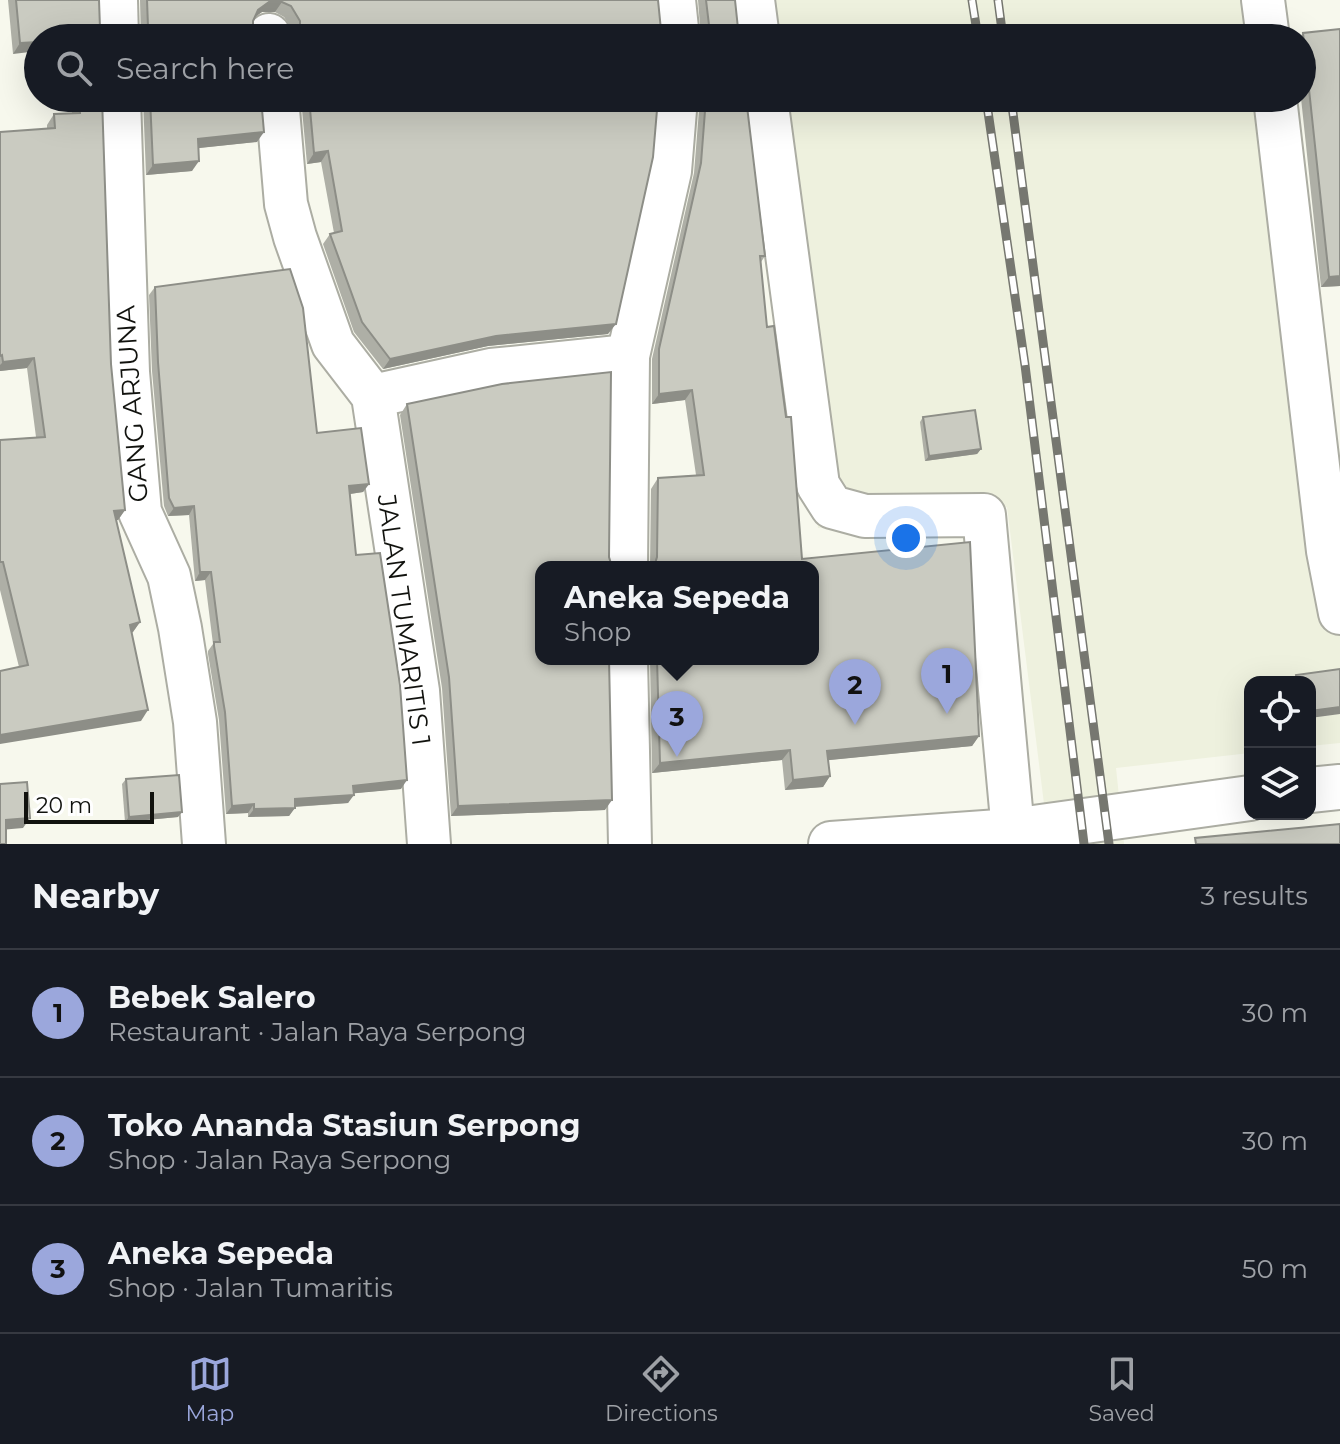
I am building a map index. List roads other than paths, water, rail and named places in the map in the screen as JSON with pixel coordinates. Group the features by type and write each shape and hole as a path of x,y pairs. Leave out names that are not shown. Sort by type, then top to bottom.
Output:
{"main road":[{"path":"1316,789 1340,787"},
{"path":"831,844 1013,831 1244,799"}],"street":[{"path":"116,0 117,24"},
{"path":"674,0 677,24"},
{"path":"753,0 756,24"},
{"path":"1263,0 1266,24"},
{"name":"GANG ARJUNA","path":"119,112 127,357 140,512 169,576 180,628 195,722 204,844"},
{"path":"278,112 286,204 295,237 333,344 373,396 491,370 628,356"},
{"path":"626,561 628,356 670,171 675,112"},
{"path":"768,112 818,485 832,507 865,516 984,515 1013,831"},
{"path":"1277,112 1328,551 1340,613"},
{"name":"JALAN TUMARITIS 1","path":"373,396 418,691 429,844"},
{"path":"626,665 630,844"}],"railway":[{"path":"972,0 976,24"},
{"path":"998,0 1001,24"},
{"path":"988,112 1025,365 1084,844"},
{"path":"1013,112 1109,844"}],"place":[{"name":"Bebek Salero","path":"947,714"},
{"name":"Toko Ananda Stasiun Serpong","path":"855,725"},
{"name":"Aneka Sepeda","path":"677,757"}]}
